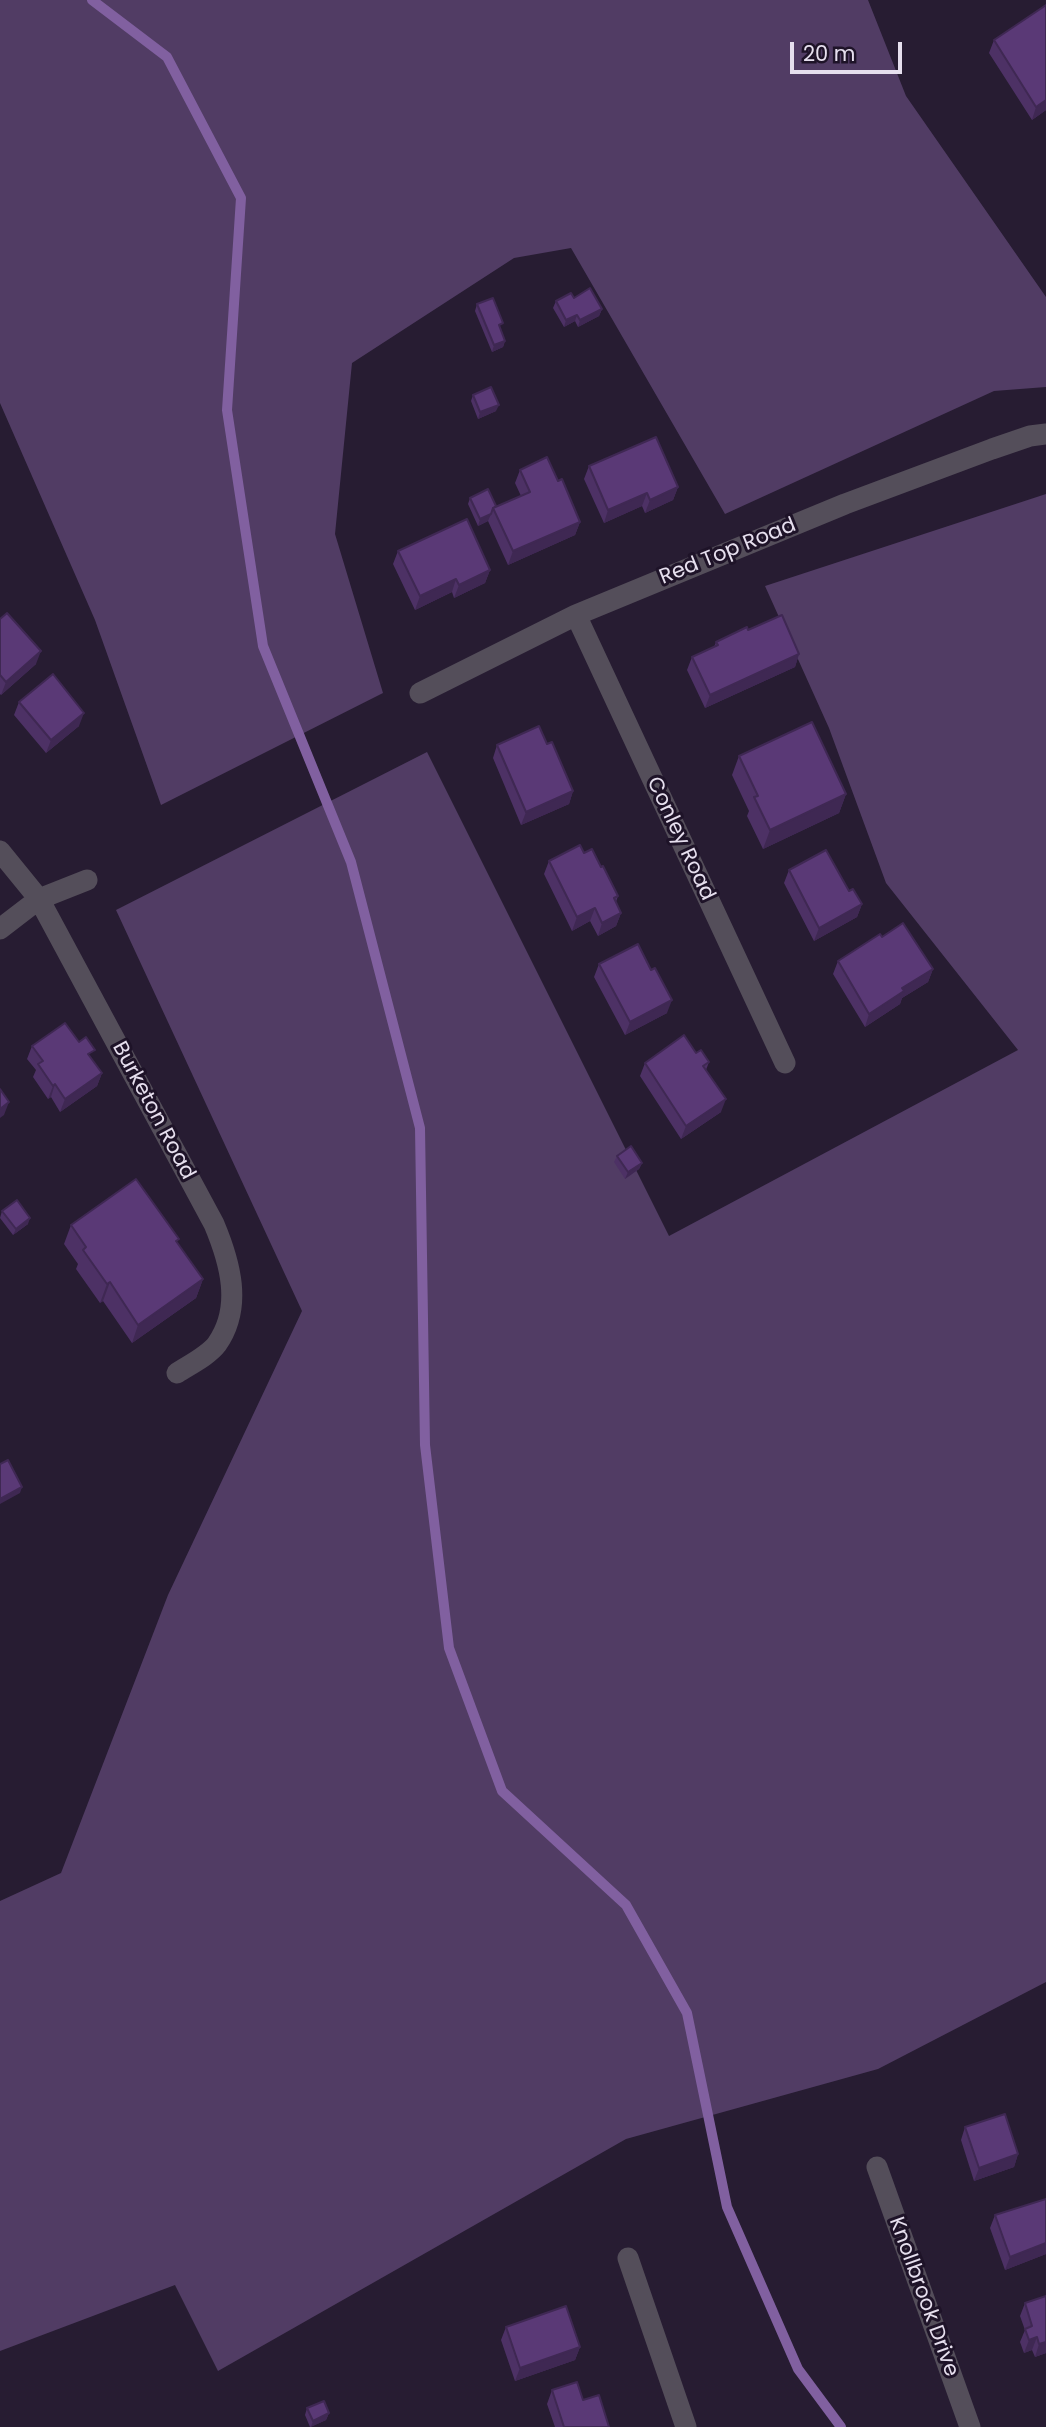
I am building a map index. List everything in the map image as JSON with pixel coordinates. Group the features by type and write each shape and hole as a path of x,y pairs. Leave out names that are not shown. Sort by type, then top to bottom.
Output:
{"street":[{"name":"Red Top Road","path":"420,693 576,615 845,504 992,449 1030,436 1046,434"},
{"name":"Conley Road","path":"576,615 785,1063"},
{"name":"Burketon Road","path":"0,850 39,899 214,1224 230,1267 230,1320 216,1346 177,1373"},
{"path":"0,929 39,899 88,880"},
{"name":"Knollbrook Drive","path":"877,2168 970,2427"},
{"path":"628,2258 686,2427"}],"shaded area":[{"path":"0,0 868,0 906,96 1046,297 1046,387 994,391 725,514 571,248 514,258 352,363 335,534 383,693 161,805 95,620 0,403"},
{"path":"1046,494 1046,1982 878,2069 626,2139 218,2371 175,2285 0,2351 0,1901 61,1873 168,1595 302,1311 116,910 427,752 669,1236 1018,1050 886,883 829,728 765,586"}],"building":[{"path":"1046,5 1046,100 1036,107 994,40"},
{"path":"590,288 602,309 580,320 577,315 566,320 556,301 571,293 574,298"},
{"path":"493,298 503,323 499,325 505,341 494,345 477,304"},
{"path":"491,387 499,405 480,412 473,395"},
{"path":"656,437 678,487 650,500 647,493 608,510 589,466"},
{"path":"547,457 558,481 562,479 580,522 513,551 493,508 530,492 520,470"},
{"path":"488,489 496,506 491,514 480,519 470,498"},
{"path":"467,519 490,570 459,585 456,579 420,596 398,551"},
{"path":"7,613 41,651 6,682 0,675 0,619"},
{"path":"782,615 799,654 710,695 692,657 747,627 748,630"},
{"path":"53,674 84,713 51,740 19,702"},
{"path":"812,722 846,794 770,830 739,756"},
{"path":"539,726 547,744 552,742 573,791 526,812 497,745"},
{"path":"580,845 584,853 592,849 618,896 614,898 621,913 602,923 595,908 577,917 549,861"},
{"path":"826,850 849,891 853,889 862,904 819,928 789,870"},
{"path":"903,923 933,969 902,988 904,991 869,1014 838,961 880,934 882,937"},
{"path":"638,944 651,970 655,968 672,1000 630,1022 599,964"},
{"path":"65,1023 79,1042 86,1037 95,1050 88,1054 102,1073 65,1099 38,1064 43,1061 32,1046"},
{"path":"684,1035 696,1053 701,1050 709,1062 703,1066 726,1099 686,1126 645,1063"},
{"path":"0,1089 9,1102 0,1109"},
{"path":"631,1146 642,1163 628,1172 617,1156"},
{"path":"136,1179 179,1239 176,1241 203,1279 138,1325 110,1282 107,1284 83,1250 86,1247 71,1225"},
{"path":"17,1200 30,1218 16,1229 2,1211"},
{"path":"8,1460 22,1487 0,1499 0,1464"},
{"path":"1005,2114 1018,2154 979,2168 965,2127"},
{"path":"1046,2199 1046,2243 1010,2257 995,2215"},
{"path":"1046,2296 1046,2342 1039,2344 1037,2337 1029,2340 1025,2329 1032,2326 1025,2303"},
{"path":"566,2306 580,2347 520,2368 506,2327"},
{"path":"577,2382 583,2400 599,2395 609,2427 564,2427 552,2390"},
{"path":"324,2401 329,2413 313,2421 307,2408"}],"waterway":[{"path":"92,0 167,57 241,198 227,410 263,646 351,862 420,1128 425,1445 449,1648 502,1791 626,1905 687,2013 727,2207 798,2369 841,2427"}]}
